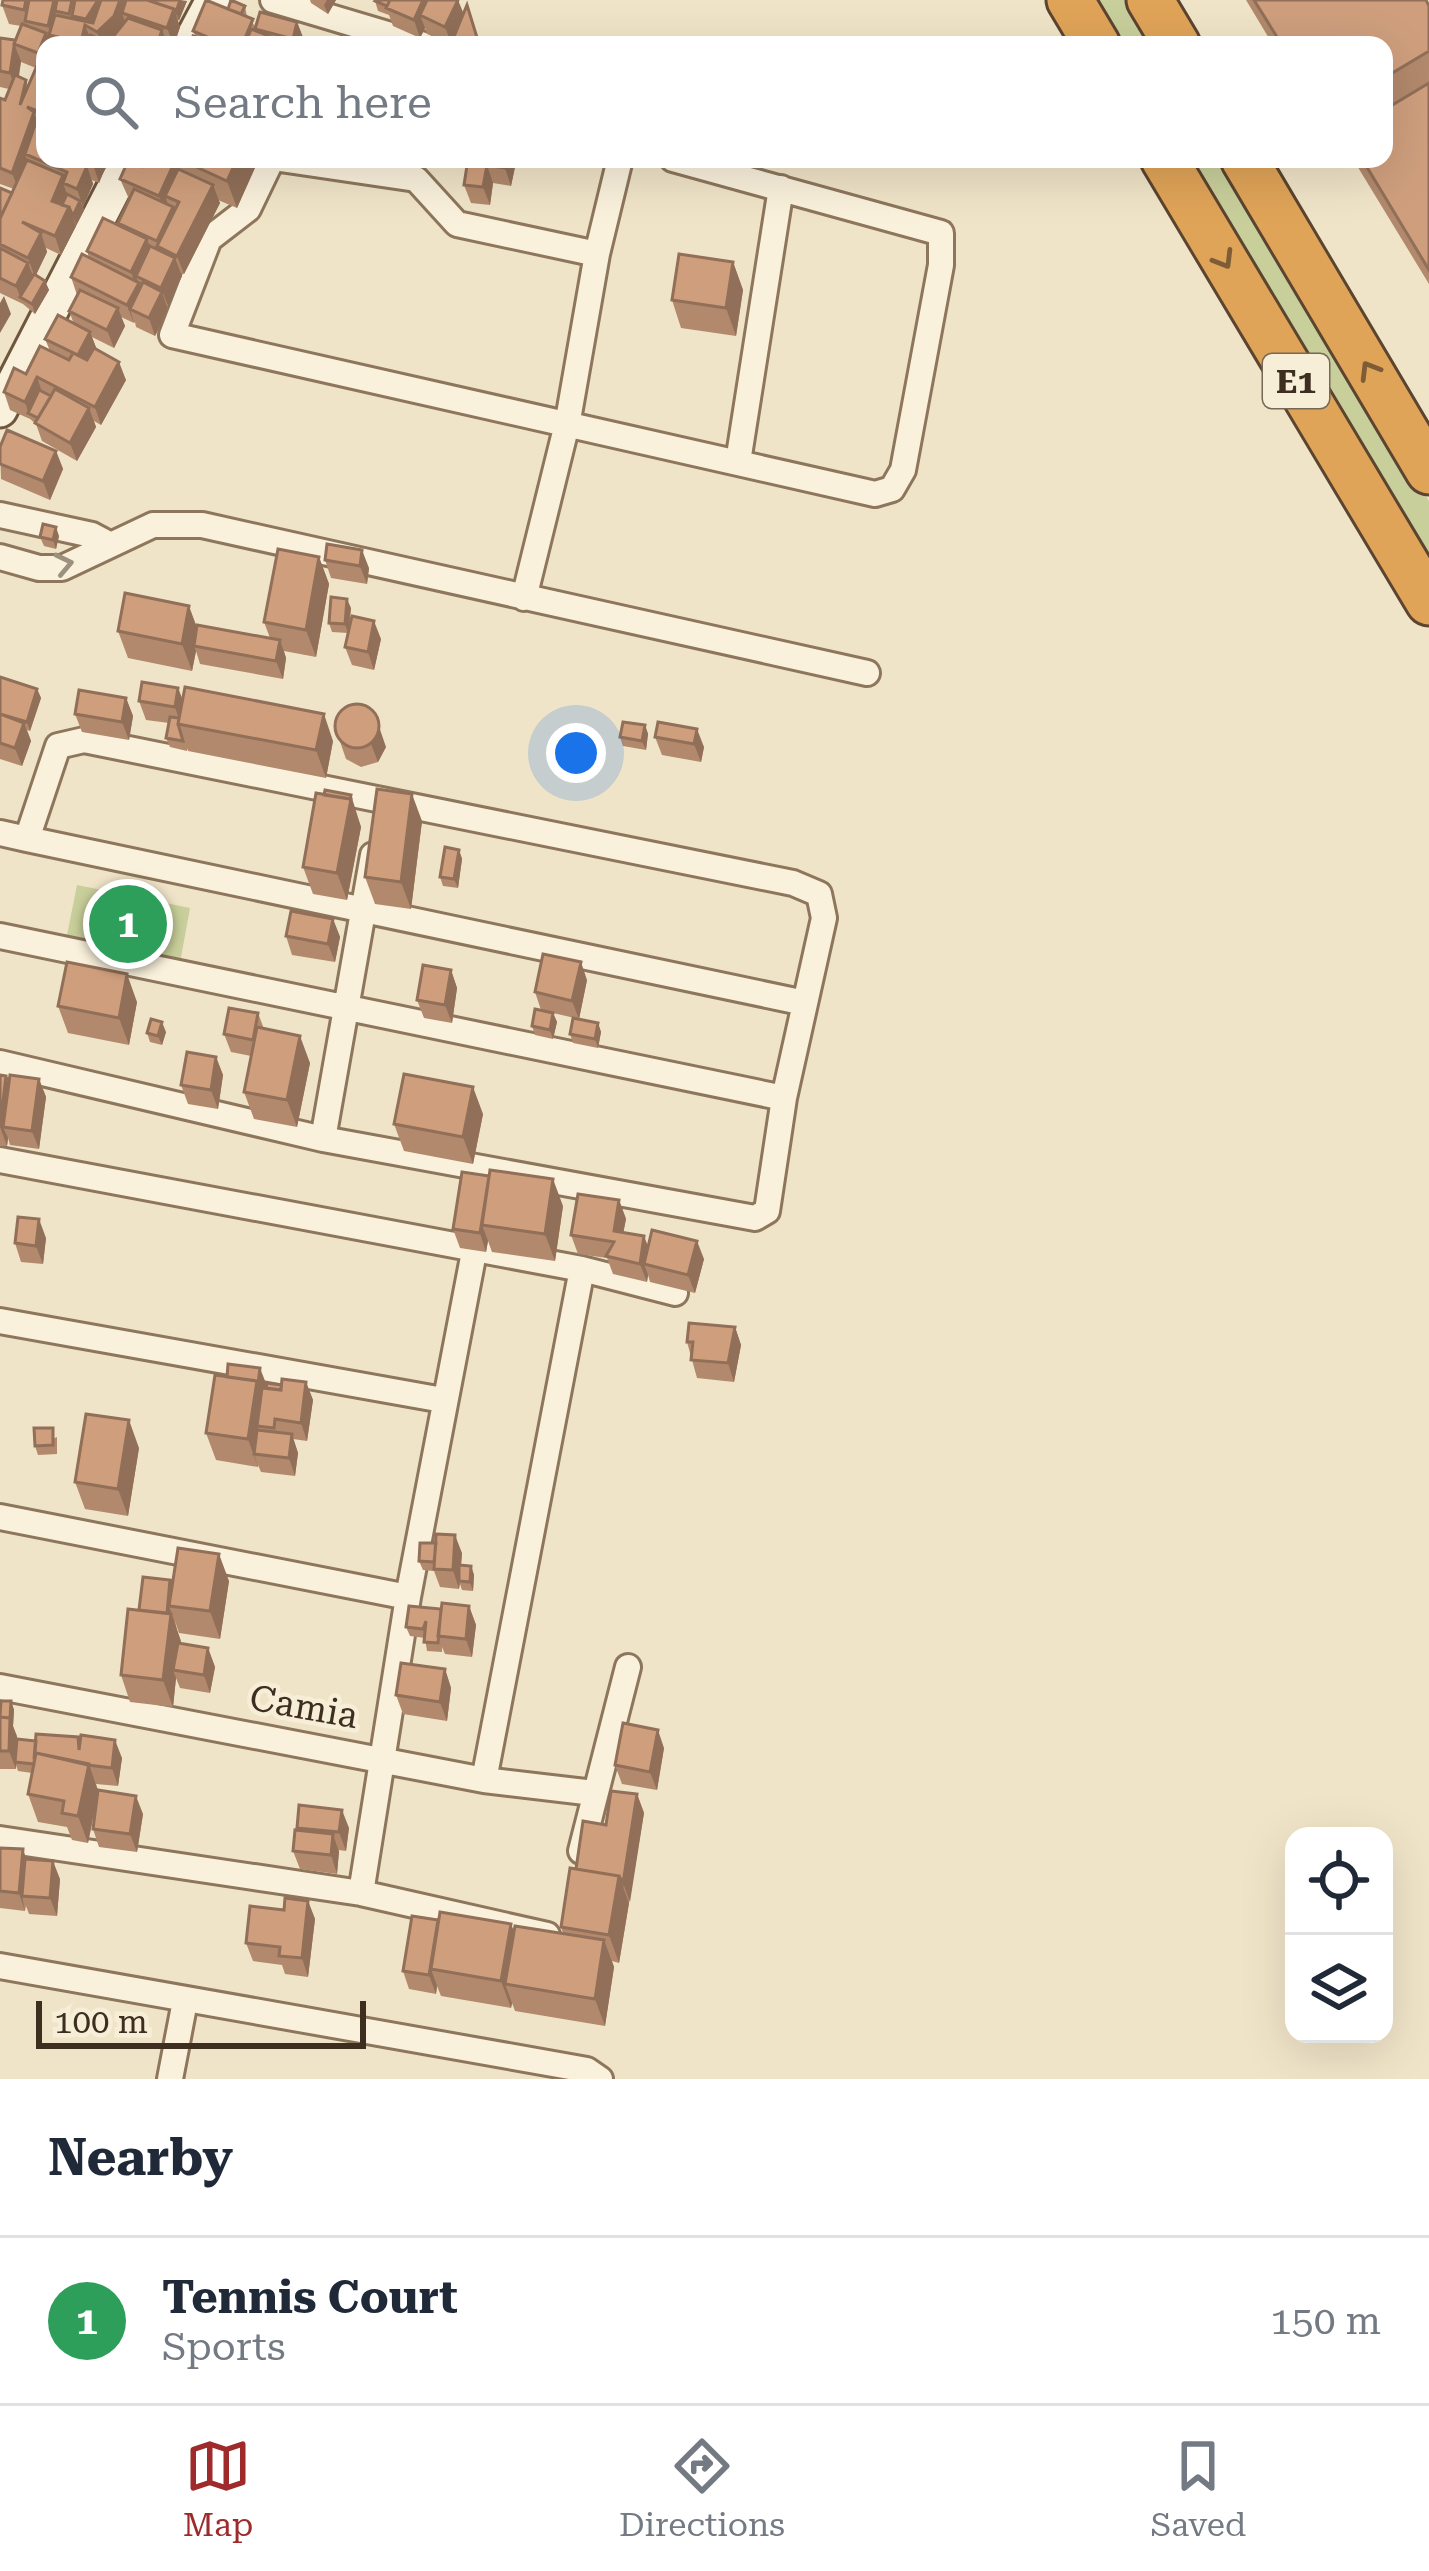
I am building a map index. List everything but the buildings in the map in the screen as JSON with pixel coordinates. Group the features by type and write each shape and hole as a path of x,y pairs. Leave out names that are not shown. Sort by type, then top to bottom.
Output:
{"highway":[{"path":"1070,0 1091,36"},
{"path":"1150,0 1172,36"},
{"name":"E1","path":"1169,168 1429,602"},
{"name":"E1","path":"1249,168 1429,471"}],"main road":[{"path":"194,36 212,0"},
{"path":"0,410 124,168"}],"street":[{"path":"273,0 394,36"},
{"path":"271,168 248,208 209,238 169,329 172,335 568,420 875,494 899,484 941,265 942,241 935,228 707,168"},
{"path":"339,168 416,179 457,224 596,254"},
{"path":"524,598 568,420 596,254 618,168"},
{"path":"738,462 781,188"},
{"path":"109,544 92,535 6,516 0,557 39,568 62,568 153,525 202,525 867,673"},
{"path":"0,1063 322,1138 755,1218 767,1211 784,1098 824,919 819,894 810,889 69,740 58,746 50,763 27,839"},
{"path":"322,1138 384,800"},
{"path":"0,833 805,1003"},
{"path":"0,936 345,1011 784,1098"},
{"path":"0,1160 582,1269 675,1293"},
{"path":"361,1893 408,1597 474,1252"},
{"path":"484,1780 582,1269"},
{"path":"0,1321 443,1400"},
{"path":"0,1517 408,1597"},
{"path":"574,1883 628,1667"},
{"name":"Camia","path":"0,1687 484,1780 594,1793"},
{"path":"0,1839 361,1893 552,1936 560,1936 563,1928"},
{"path":"0,1966 587,2070 600,2079"},
{"path":"170,2079 185,2001"}],"green space":[{"path":"1079,0 1129,0 1151,36 1100,36"},
{"path":"1178,168 1229,168 1429,501 1429,579"},
{"path":"77,885 190,908 180,963 66,940"}],"place":[{"name":"Tennis Court","path":"128,924"}]}
